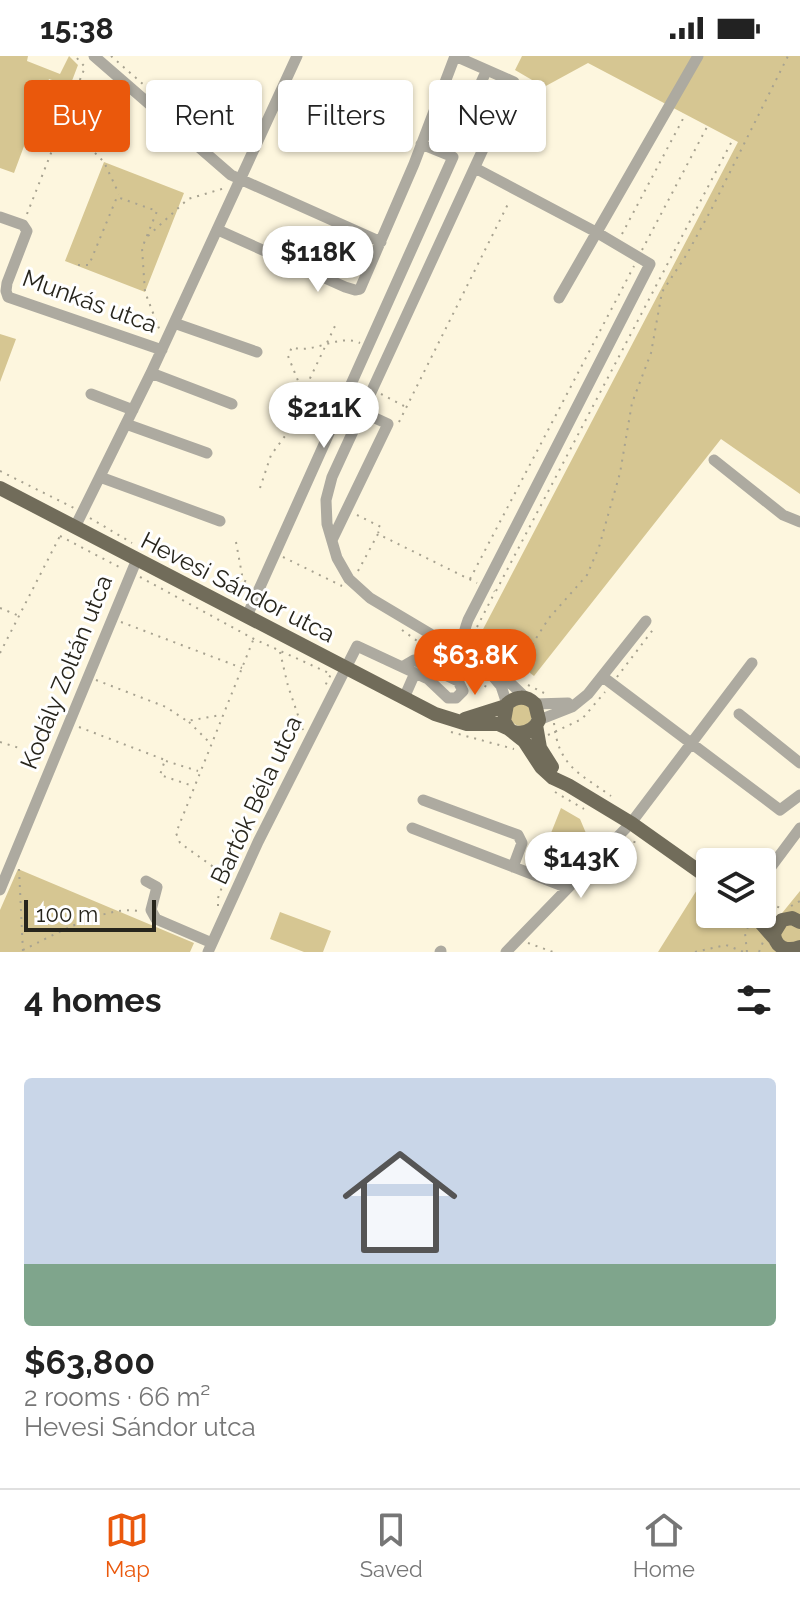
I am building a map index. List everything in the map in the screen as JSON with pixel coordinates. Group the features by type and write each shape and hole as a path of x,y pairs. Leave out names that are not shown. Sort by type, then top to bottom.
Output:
{"main road":[{"name":"Hevesi Sándor utca","path":"0,488 435,714 457,722 498,724 512,730"},
{"path":"457,722 506,705 517,698 530,701 543,720"},
{"path":"506,705 504,721 524,741 547,773 631,823 696,869"},
{"path":"512,730 527,733 543,720"},
{"path":"543,720 536,736 543,755 568,785"},
{"path":"786,948 775,928 794,918"},
{"path":"761,928 786,948"}],"street":[{"path":"94,56 236,178 381,242"},
{"name":"Munkás utca","path":"71,524 100,477 151,373 218,230 236,178 297,56"},
{"path":"218,230 355,290 363,285 455,56 514,82 327,488 326,512 331,540 346,582 511,682 530,701 566,704 584,698"},
{"path":"559,298 698,56"},
{"path":"448,155 484,76"},
{"path":"247,616 453,157 421,144"},
{"path":"467,656 462,646 462,635 490,589 650,264 475,168"},
{"path":"0,217 23,225"},
{"name":"Munkás utca","path":"23,225 27,228 27,234 7,283 8,297 162,350"},
{"path":"174,323 257,352"},
{"path":"151,373 232,404"},
{"path":"91,394 133,410"},
{"path":"331,540 388,424 362,412"},
{"path":"126,424 207,453"},
{"path":"714,460 783,515 800,522"},
{"path":"100,477 220,521"},
{"name":"Kodály Zoltán utca","path":"0,890 135,559"},
{"path":"543,720 584,698 646,621"},
{"path":"345,667 357,646 433,682 448,698 456,698 463,691 458,681 414,660 402,667"},
{"path":"506,952 631,823 752,663"},
{"name":"Bartók Béla utca","path":"210,947 345,667"},
{"path":"488,669 501,686 506,705"},
{"path":"404,698 415,673"},
{"path":"603,677 780,810 800,796"},
{"path":"739,714 800,763"},
{"path":"781,821 800,796"},
{"path":"423,800 518,835 522,843 513,867"},
{"path":"412,828 568,888"},
{"path":"776,860 800,828"},
{"path":"146,881 157,887 152,916 210,947"}],"path":[{"path":"23,225 85,67 75,56"},
{"path":"515,678 549,618 587,575 599,547 620,473 632,403 651,353 662,292 711,210 788,56"},
{"path":"620,238 685,115"},
{"path":"470,579 707,127"},
{"path":"475,630 490,589 732,141"},
{"path":"95,153 104,162 119,196 157,211 142,248 145,292 160,333"},
{"path":"146,238 188,199 225,189 236,178"},
{"path":"78,265 89,265 119,196"},
{"path":"393,433 509,202"},
{"path":"260,488 271,455 285,436 335,326"},
{"path":"303,393 288,356 292,347 302,351 326,343 355,340 369,347"},
{"path":"279,414 283,404 296,409"},
{"path":"0,471 71,524 135,559 254,639 331,674 324,688"},
{"path":"346,582 360,570 381,527 353,513"},
{"path":"71,524 135,559"},
{"path":"0,653 71,524"},
{"path":"378,534 490,589"},
{"path":"236,542 243,580"},
{"path":"220,580 243,580 259,588"},
{"path":"0,608 19,616"},
{"path":"118,621 243,668"},
{"path":"231,878 177,839 178,826 262,623"},
{"path":"280,651 303,730"},
{"path":"95,680 166,707 187,721 211,744"},
{"path":"187,721 222,715"},
{"path":"543,720 566,763 613,798"},
{"path":"76,726 199,772"},
{"path":"0,742 54,759"},
{"path":"165,760 160,775 193,786"},
{"path":"552,791 591,813"},
{"path":"619,849 630,841 643,844"},
{"path":"18,846 23,951 111,912 134,910 152,916"},
{"path":"221,910 217,902 226,876"},
{"path":"776,906 790,907 800,901"},
{"path":"695,952 726,945 746,952 747,928"},
{"path":"535,935 528,943 553,952"}],"shaded area":[{"path":"0,56 28,56 27,61 60,74 69,56 78,65 72,80 24,80 24,146 14,173 0,168"},
{"path":"522,56 800,56 800,494 721,439 534,676 480,635 738,142 588,63 546,86 546,80 532,80 515,70"},
{"path":"104,162 184,193 145,292 65,261"},
{"path":"0,334 16,339 0,382"},
{"path":"521,704 529,707 532,715 529,723 521,726 513,723 510,715 513,707"},
{"path":"561,808 580,819 591,845 567,871 551,861 553,857 545,848"},
{"path":"18,869 194,943 190,952 0,952 0,910"},
{"path":"696,891 696,928 757,928 765,934 770,928 776,928 776,920 800,891 800,952 658,952"},
{"path":"280,912 331,931 323,952 304,952 270,939"}]}
